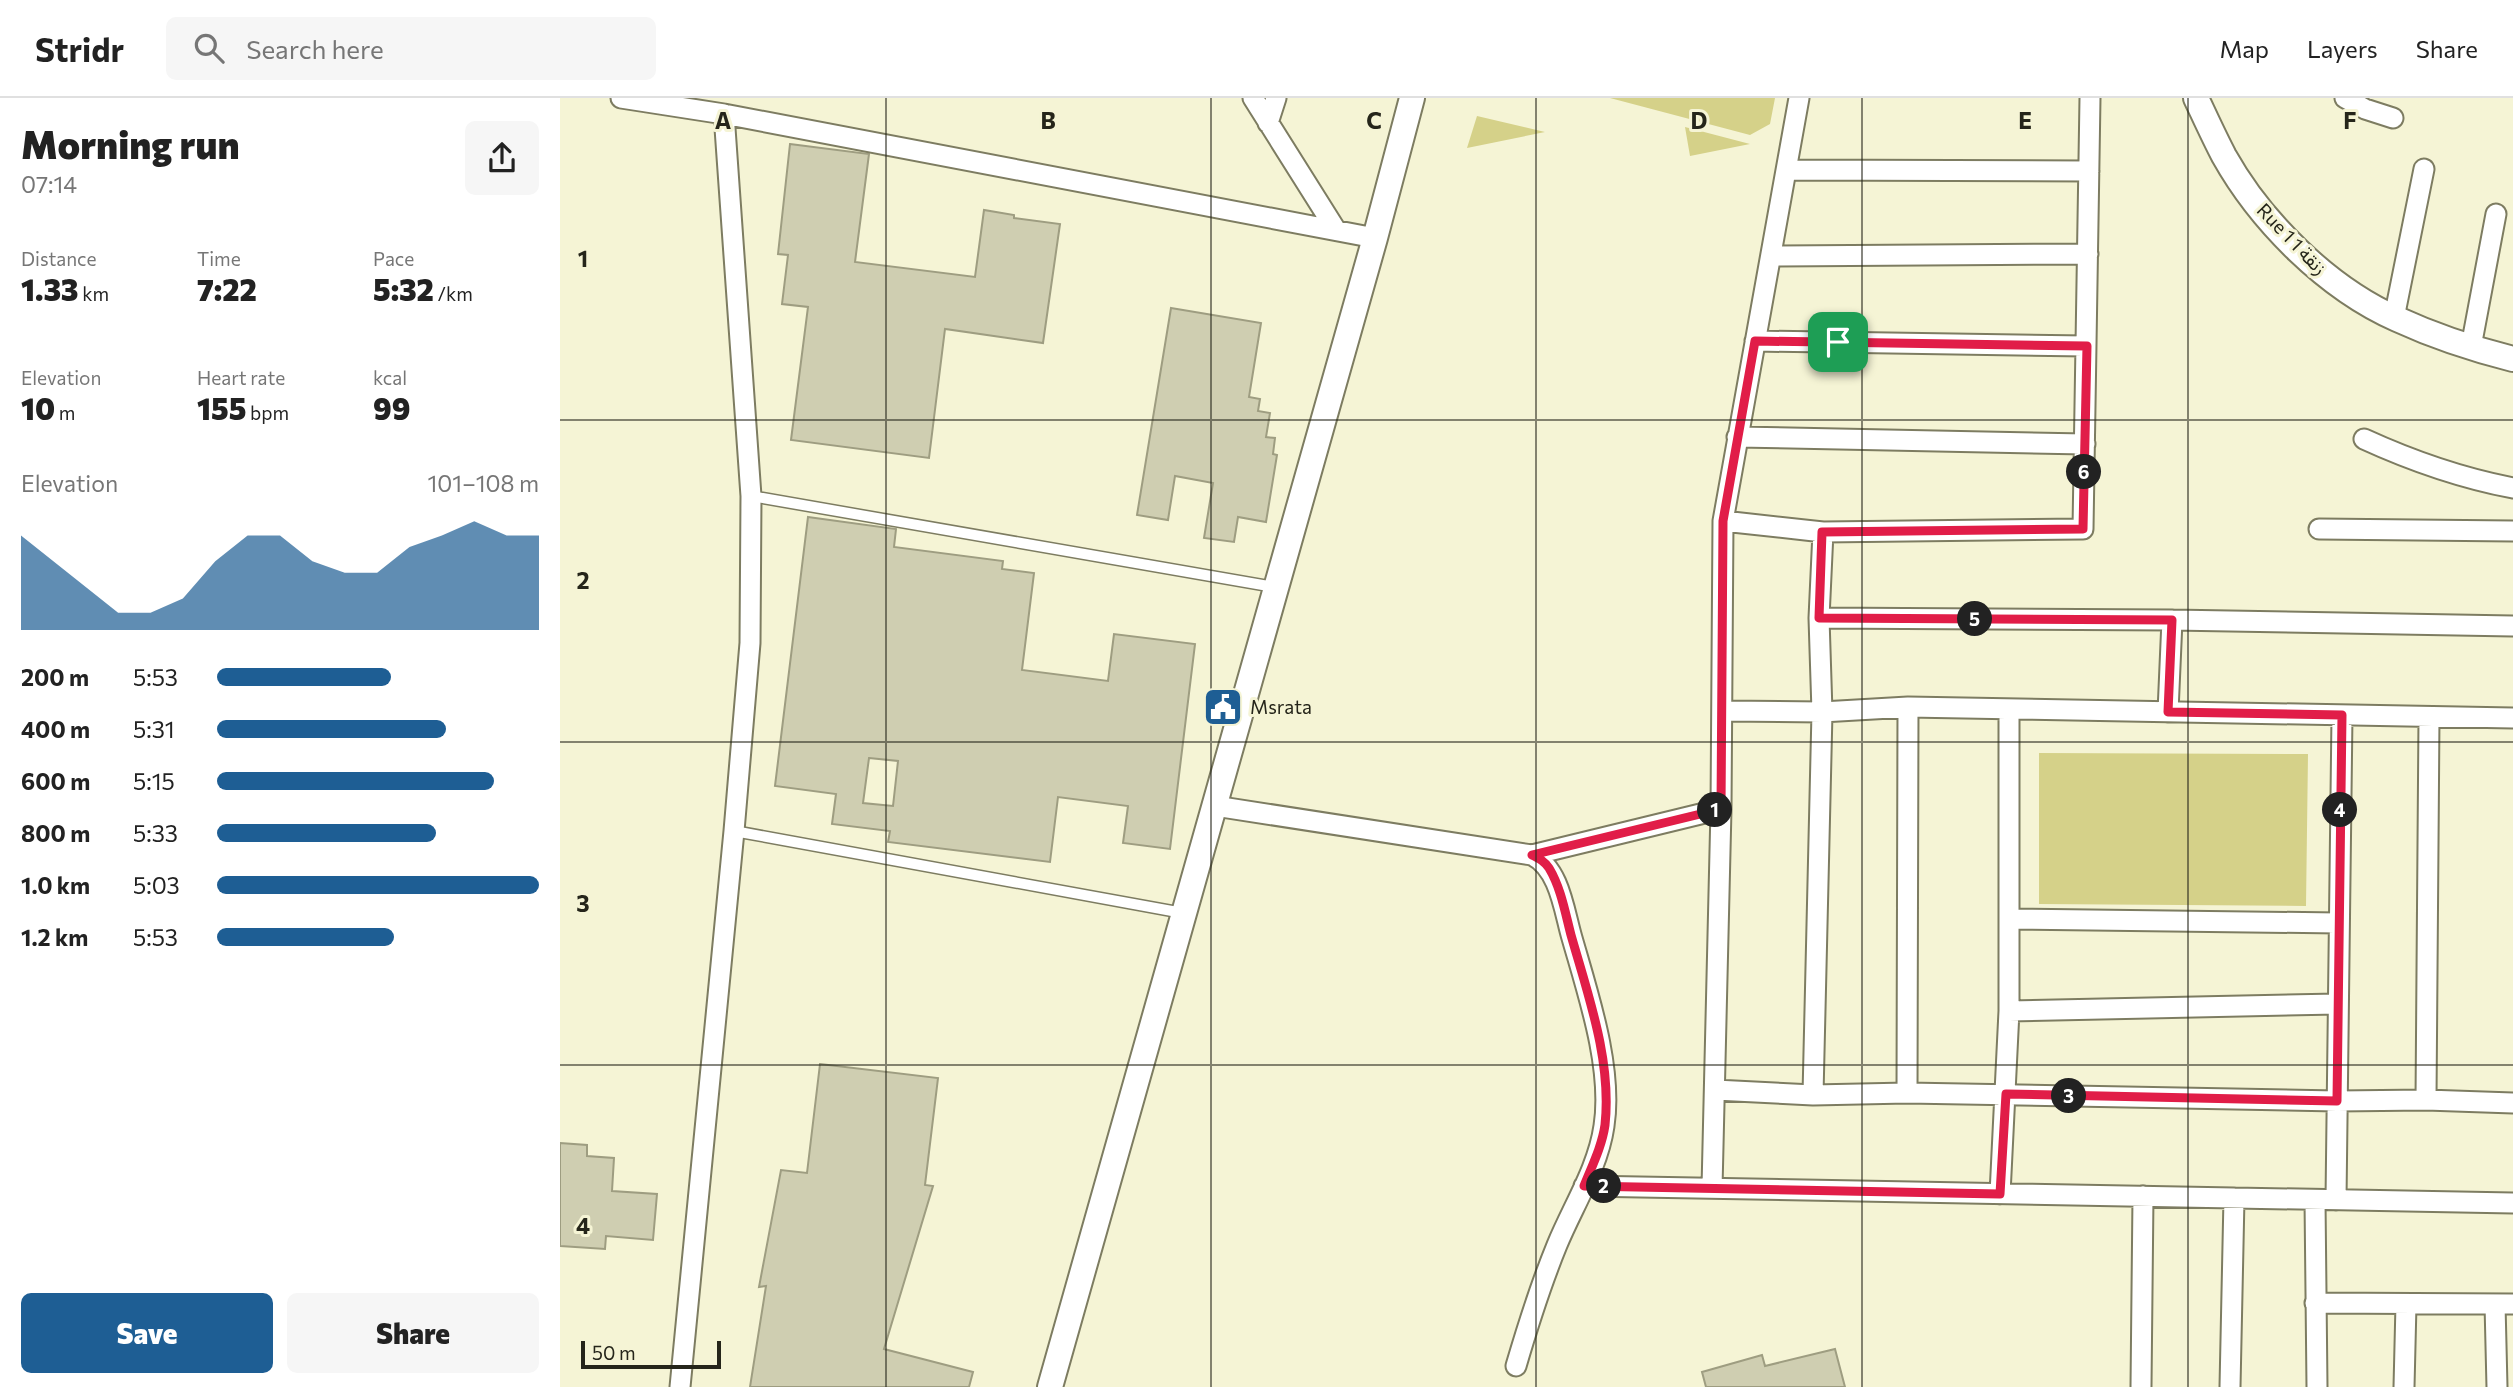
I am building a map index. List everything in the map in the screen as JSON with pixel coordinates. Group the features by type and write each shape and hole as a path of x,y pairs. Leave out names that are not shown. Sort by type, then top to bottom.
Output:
{"street":[{"path":"621,98 724,114 1375,238"},
{"path":"1253,98 1336,230"},
{"path":"1268,124 1276,98"},
{"path":"1050,1387 1375,238 1412,98"},
{"path":"1713,1188 1721,809 1723,521 1799,98"},
{"path":"1723,521 1822,532 2083,529 2091,98"},
{"name":"Rue 1 زنقة 1","path":"2196,98 2225,157 2267,218 2315,267 2394,318 2471,347 2513,359"},
{"path":"2345,98 2365,109 2393,118"},
{"path":"680,1387 750,643 751,496 724,114"},
{"path":"2394,318 2424,169"},
{"path":"1787,170 2089,171"},
{"path":"2471,347 2496,214"},
{"path":"1772,256 2088,254"},
{"path":"1755,341 2087,346"},
{"path":"1737,437 2085,444"},
{"path":"2364,439 2430,467 2513,488"},
{"path":"2319,529 2513,531"},
{"path":"1813,1095 1822,712 1819,618 1822,532"},
{"path":"1819,618 2513,626"},
{"path":"2168,712 2172,620"},
{"path":"1722,710 1822,712 1908,707 2513,718"},
{"path":"1907,1093 1908,707"},
{"path":"2000,1194 2009,1010 2009,709"},
{"path":"2336,1200 2342,715"},
{"path":"2426,1100 2429,717"},
{"path":"1215,806 1532,855 1543,860 1550,870 1563,905 1593,1012 1606,1085 1605,1125 1600,1146 1529,1319 1516,1366"},
{"path":"1532,855 1721,809"},
{"path":"2010,919 2338,923"},
{"path":"2009,1010 2337,1004"},
{"path":"1715,1090 1813,1095 2006,1094 2513,1103"},
{"path":"1584,1186 2513,1203"},
{"path":"2141,1387 2143,1196"},
{"path":"2230,1387 2234,1198"},
{"path":"2315,1200 2318,1387"},
{"path":"2315,1303 2504,1304 2497,1387"},
{"path":"2404,1387 2406,1304"}],"lane":[{"path":"751,496 1275,587"},
{"path":"734,831 1183,913"}],"shaded area":[{"path":"1610,98 1775,98 1770,124 1750,135"},
{"path":"1477,116 1545,132 1467,148"},
{"path":"1685,127 1750,144 1690,156"},
{"path":"2039,753 2308,754 2306,906 2039,904"}],"building":[{"path":"790,144 869,154 855,262 975,277 984,210 1014,215 1014,218 1060,224 1043,343 945,329 929,458 791,440 808,307 782,304 788,255 778,254"},
{"path":"1171,308 1261,323 1249,397 1260,399 1258,411 1270,413 1266,437 1275,438 1273,454 1277,455 1266,522 1238,517 1234,542 1204,538 1213,483 1175,476 1168,520 1137,515"},
{"path":"808,517 896,529 894,547 1003,561 1002,569 1034,573 1022,670 1108,681 1114,634 1195,644 1170,849 1123,843 1128,806 1058,797 1050,862 888,842 890,831 832,824 836,794 775,786","holes":["869,758 898,761 893,806 863,803"]},
{"path":"820,1064 938,1078 925,1185 933,1186 884,1349 973,1372 969,1387 750,1387 766,1286 759,1287 781,1170 807,1173"},
{"path":"560,1143 587,1145 587,1156 614,1158 612,1191 657,1194 653,1240 606,1236 605,1249 560,1246"},
{"path":"1835,1349 1845,1387 1706,1387 1702,1372 1762,1355 1765,1366"}],"place":[{"name":"Msrata","path":"1223,707"}],"route":[{"path":"1755,341 1838,342 2087,346 2083,529 1822,532 1819,618 2172,620 2168,712 2342,715 2337,1101 2006,1094 2000,1194 1584,1186 1600,1146 1605,1125 1606,1085 1593,1012 1557,886 1543,860 1532,855 1721,809 1723,521 1755,341"}]}
